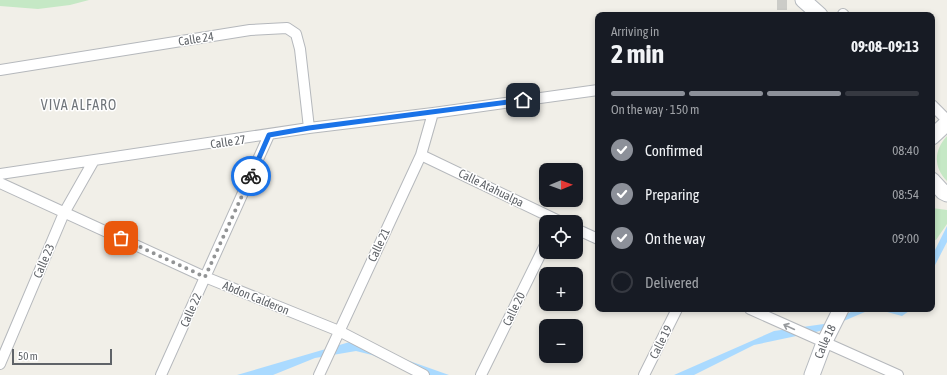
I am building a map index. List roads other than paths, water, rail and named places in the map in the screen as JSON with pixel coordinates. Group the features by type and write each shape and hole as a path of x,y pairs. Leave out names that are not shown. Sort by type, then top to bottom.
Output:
{"main road":[{"path":"803,0 817,12"},
{"path":"935,183 947,195"},
{"path":"935,196 947,195"},
{"name":"Calle 18","path":"812,375 824,343 840,312"}],"street":[{"name":"Calle 24","path":"0,70 250,30 287,28 296,34 300,48 309,128"},
{"name":"Calle 27","path":"0,174 93,162 309,128 433,113 595,90"},
{"name":"Calle 21","path":"319,375 420,155 433,113"},
{"path":"935,114 939,126"},
{"name":"Calle 22","path":"161,375 269,135"},
{"name":"Calle Atahualpa","path":"420,155 545,215"},
{"name":"Calle 23","path":"0,364 64,212 93,162"},
{"name":"Abdon Calderon","path":"0,183 205,277 339,331 424,375"},
{"path":"583,232 595,238"},
{"name":"Calle 20","path":"481,375 539,257"},
{"name":"Calle 19","path":"644,375 676,312"},
{"path":"757,312 898,375"}],"water":[{"path":"947,226 947,242 935,265 935,250"},
{"path":"851,312 865,312 820,331 754,345 694,375 674,375 774,331 831,323"},
{"path":"887,312 908,312 902,316"},
{"path":"353,341 449,375 417,375 372,355 356,351 315,358 273,375 237,375"}],"tunnel":[{"path":"782,0 782,12"}],"district":[{"name":"VIVA ALFARO","path":"79,105"}]}
